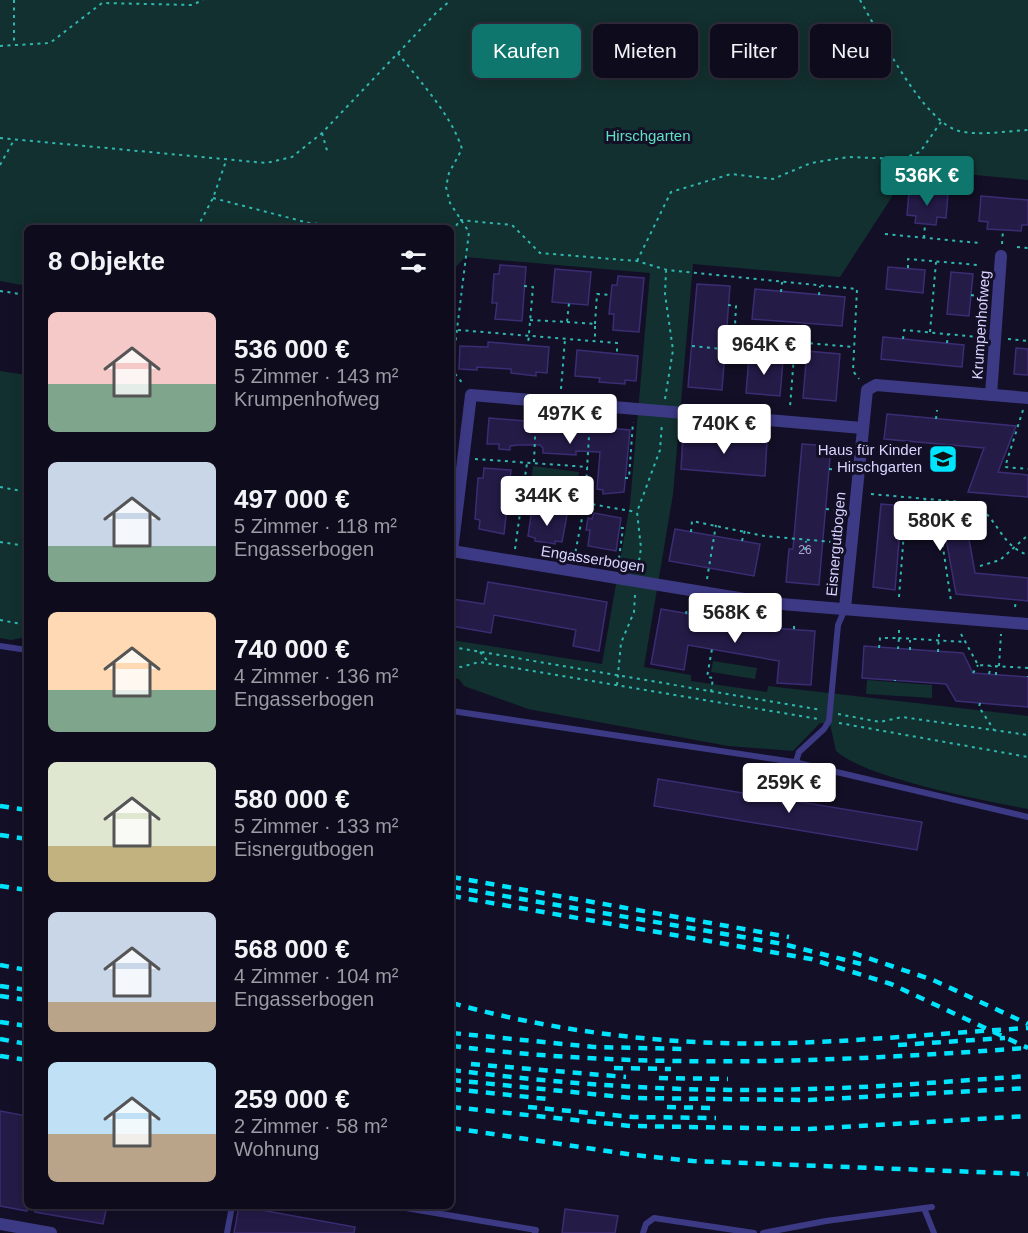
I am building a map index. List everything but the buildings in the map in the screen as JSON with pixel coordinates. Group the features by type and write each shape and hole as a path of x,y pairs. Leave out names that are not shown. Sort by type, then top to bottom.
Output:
{"street":[{"name":"Krumpenhofweg","path":"991,395 1001,251"},
{"name":"Eisnergutbogen","path":"1026,398 876,385 867,390 845,608 1028,624"},
{"name":"Engasserbogen","path":"454,542 471,395 862,428"},
{"name":"Engasserbogen","path":"454,551 769,603 845,608"},
{"path":"0,1224 51,1233"}],"lane":[{"path":"784,799 799,752 824,729 829,721 838,625 845,608"},
{"path":"0,646 24,650"},
{"path":"454,711 794,762 1028,817"},
{"path":"763,1233 932,1207"},
{"path":"924,1208 934,1233"},
{"path":"227,1233 231,1209"},
{"path":"412,1209 536,1230 535,1233"},
{"path":"643,1233 646,1224 654,1218 754,1233"}],"path":[{"path":"14,0 14,45"},
{"path":"0,46 50,43 102,3 192,5 203,0"},
{"path":"0,138 266,164 292,157 322,133 435,13 451,0"},
{"path":"860,0 925,106 941,122 958,131 1028,130"},
{"path":"398,53 458,137 462,148 449,173 446,187 450,202 469,232 454,356"},
{"path":"637,261 671,192 731,174 772,178 811,164 848,157 902,159 920,152 941,122"},
{"path":"322,133 328,154"},
{"path":"0,165 14,140"},
{"path":"199,225 213,198 226,161"},
{"path":"213,198 309,223 328,225"},
{"path":"454,229 460,220"},
{"path":"460,220 512,225 540,253 637,261 667,270 857,289 853,371"},
{"path":"924,238 925,224"},
{"path":"1001,251 1003,230"},
{"path":"885,234 979,243"},
{"path":"1017,247 1028,248"},
{"path":"908,268 908,259 978,265"},
{"path":"930,332 936,262"},
{"path":"666,397 673,350 664,294 667,270"},
{"path":"781,292 782,282"},
{"path":"525,286 533,287 528,345"},
{"path":"819,295 820,286"},
{"path":"0,291 24,295"},
{"path":"595,342 597,294 611,294"},
{"path":"971,295 982,297"},
{"path":"567,322 569,303"},
{"path":"728,305 736,306 733,350"},
{"path":"530,320 595,324"},
{"path":"735,326 796,330 790,407"},
{"path":"458,330 617,343 617,354"},
{"path":"903,339 904,330 978,337"},
{"path":"947,343 948,334"},
{"path":"561,389 565,339"},
{"path":"1008,339 1028,341"},
{"path":"795,342 854,347"},
{"path":"692,346 794,356"},
{"path":"706,353 707,347"},
{"path":"765,353 765,358"},
{"path":"454,372 460,380"},
{"path":"1005,467 1026,398"},
{"path":"936,419 937,410"},
{"path":"534,462 536,411"},
{"path":"567,424 568,414"},
{"path":"574,559 585,503 590,416"},
{"path":"626,478 629,478 633,420"},
{"path":"638,570 641,548 637,512 660,450 662,422"},
{"path":"473,459 588,467"},
{"path":"515,549 524,498 527,462"},
{"path":"552,464 552,469"},
{"path":"999,468 1028,469"},
{"path":"830,469 840,470"},
{"path":"0,487 24,491"},
{"path":"510,490 525,490"},
{"path":"871,494 972,503 985,510 1012,547 1028,555"},
{"path":"524,498 584,509"},
{"path":"925,498 925,508"},
{"path":"585,503 637,512"},
{"path":"555,512 556,504"},
{"path":"826,509 836,510"},
{"path":"508,510 522,510"},
{"path":"691,532 692,521 806,541 834,542"},
{"path":"707,581 716,525"},
{"path":"618,566 623,528 619,528"},
{"path":"900,529 904,532 943,533 951,601"},
{"path":"742,541 744,530"},
{"path":"899,597 899,567 904,532"},
{"path":"980,566 1000,560 1028,535"},
{"path":"805,550 806,541"},
{"path":"0,542 24,546"},
{"path":"617,685 621,643 634,612 635,599"},
{"path":"1016,600 1016,606"},
{"path":"686,614 687,608"},
{"path":"717,619 718,613"},
{"path":"0,620 24,624"},
{"path":"754,625 755,620"},
{"path":"996,675 1001,622"},
{"path":"794,624 794,629"},
{"path":"898,649 899,630"},
{"path":"938,652 939,633"},
{"path":"961,634 978,665"},
{"path":"879,648 880,638 965,642"},
{"path":"910,650 911,639"},
{"path":"454,647 880,722 902,717 1028,735"},
{"path":"711,692 713,678 707,677 711,666 712,649"},
{"path":"480,652 490,664"},
{"path":"454,665 461,667 479,662 1028,757"},
{"path":"978,665 1028,668"},
{"path":"973,673 978,665"},
{"path":"989,674 992,666"},
{"path":"980,703 979,707 994,730"}],"green space":[{"name":"Hirschgarten","path":"0,0 1028,0 1028,180 910,169 840,277 693,264 673,494 644,667 691,675 691,681 767,692 768,686 1028,716 1028,809 927,787 898,779 851,761 836,751 830,724 820,723 793,751 728,746 528,709 464,686 459,679 454,678 454,640 602,664 630,504 650,273 465,257 454,269 454,225 24,225 24,285 0,281"},
{"path":"0,371 24,375 24,638 11,640 0,638"},
{"path":"533,466 579,472 575,502 529,495"},
{"path":"713,661 757,668 755,679 711,672"},
{"path":"867,680 932,685 932,698 866,694"}],"railway":[{"path":"0,806 24,810"},
{"path":"0,835 24,839"},
{"path":"454,877 789,937"},
{"path":"0,886 24,890"},
{"path":"454,887 783,944 861,964"},
{"path":"454,896 811,959 891,984 1028,1048"},
{"path":"853,953 933,980 1028,1024"},
{"path":"0,965 24,969"},
{"path":"0,986 24,990"},
{"path":"0,996 24,1000"},
{"path":"454,1004 517,1019 583,1031 651,1039 718,1043 795,1043 1028,1028"},
{"path":"0,1022 24,1026"},
{"path":"454,1033 594,1047 685,1049"},
{"path":"898,1045 1005,1038"},
{"path":"0,1039 24,1043"},
{"path":"454,1046 523,1054 667,1061 811,1060 1026,1048"},
{"path":"0,1056 24,1060"},
{"path":"471,1064 626,1077"},
{"path":"614,1068 671,1069"},
{"path":"454,1070 586,1084 720,1090 837,1088 1028,1076"},
{"path":"659,1078 728,1079"},
{"path":"454,1080 632,1098 809,1100 1028,1088"},
{"path":"454,1089 547,1099"},
{"path":"454,1107 631,1126 809,1129 1028,1116"},
{"path":"528,1107 633,1117 716,1118"},
{"path":"667,1107 712,1108"},
{"path":"454,1128 634,1155 693,1161 1028,1174"}],"place":[{"name":"Haus für Kinder Hirschgarten","path":"943,459"}]}
